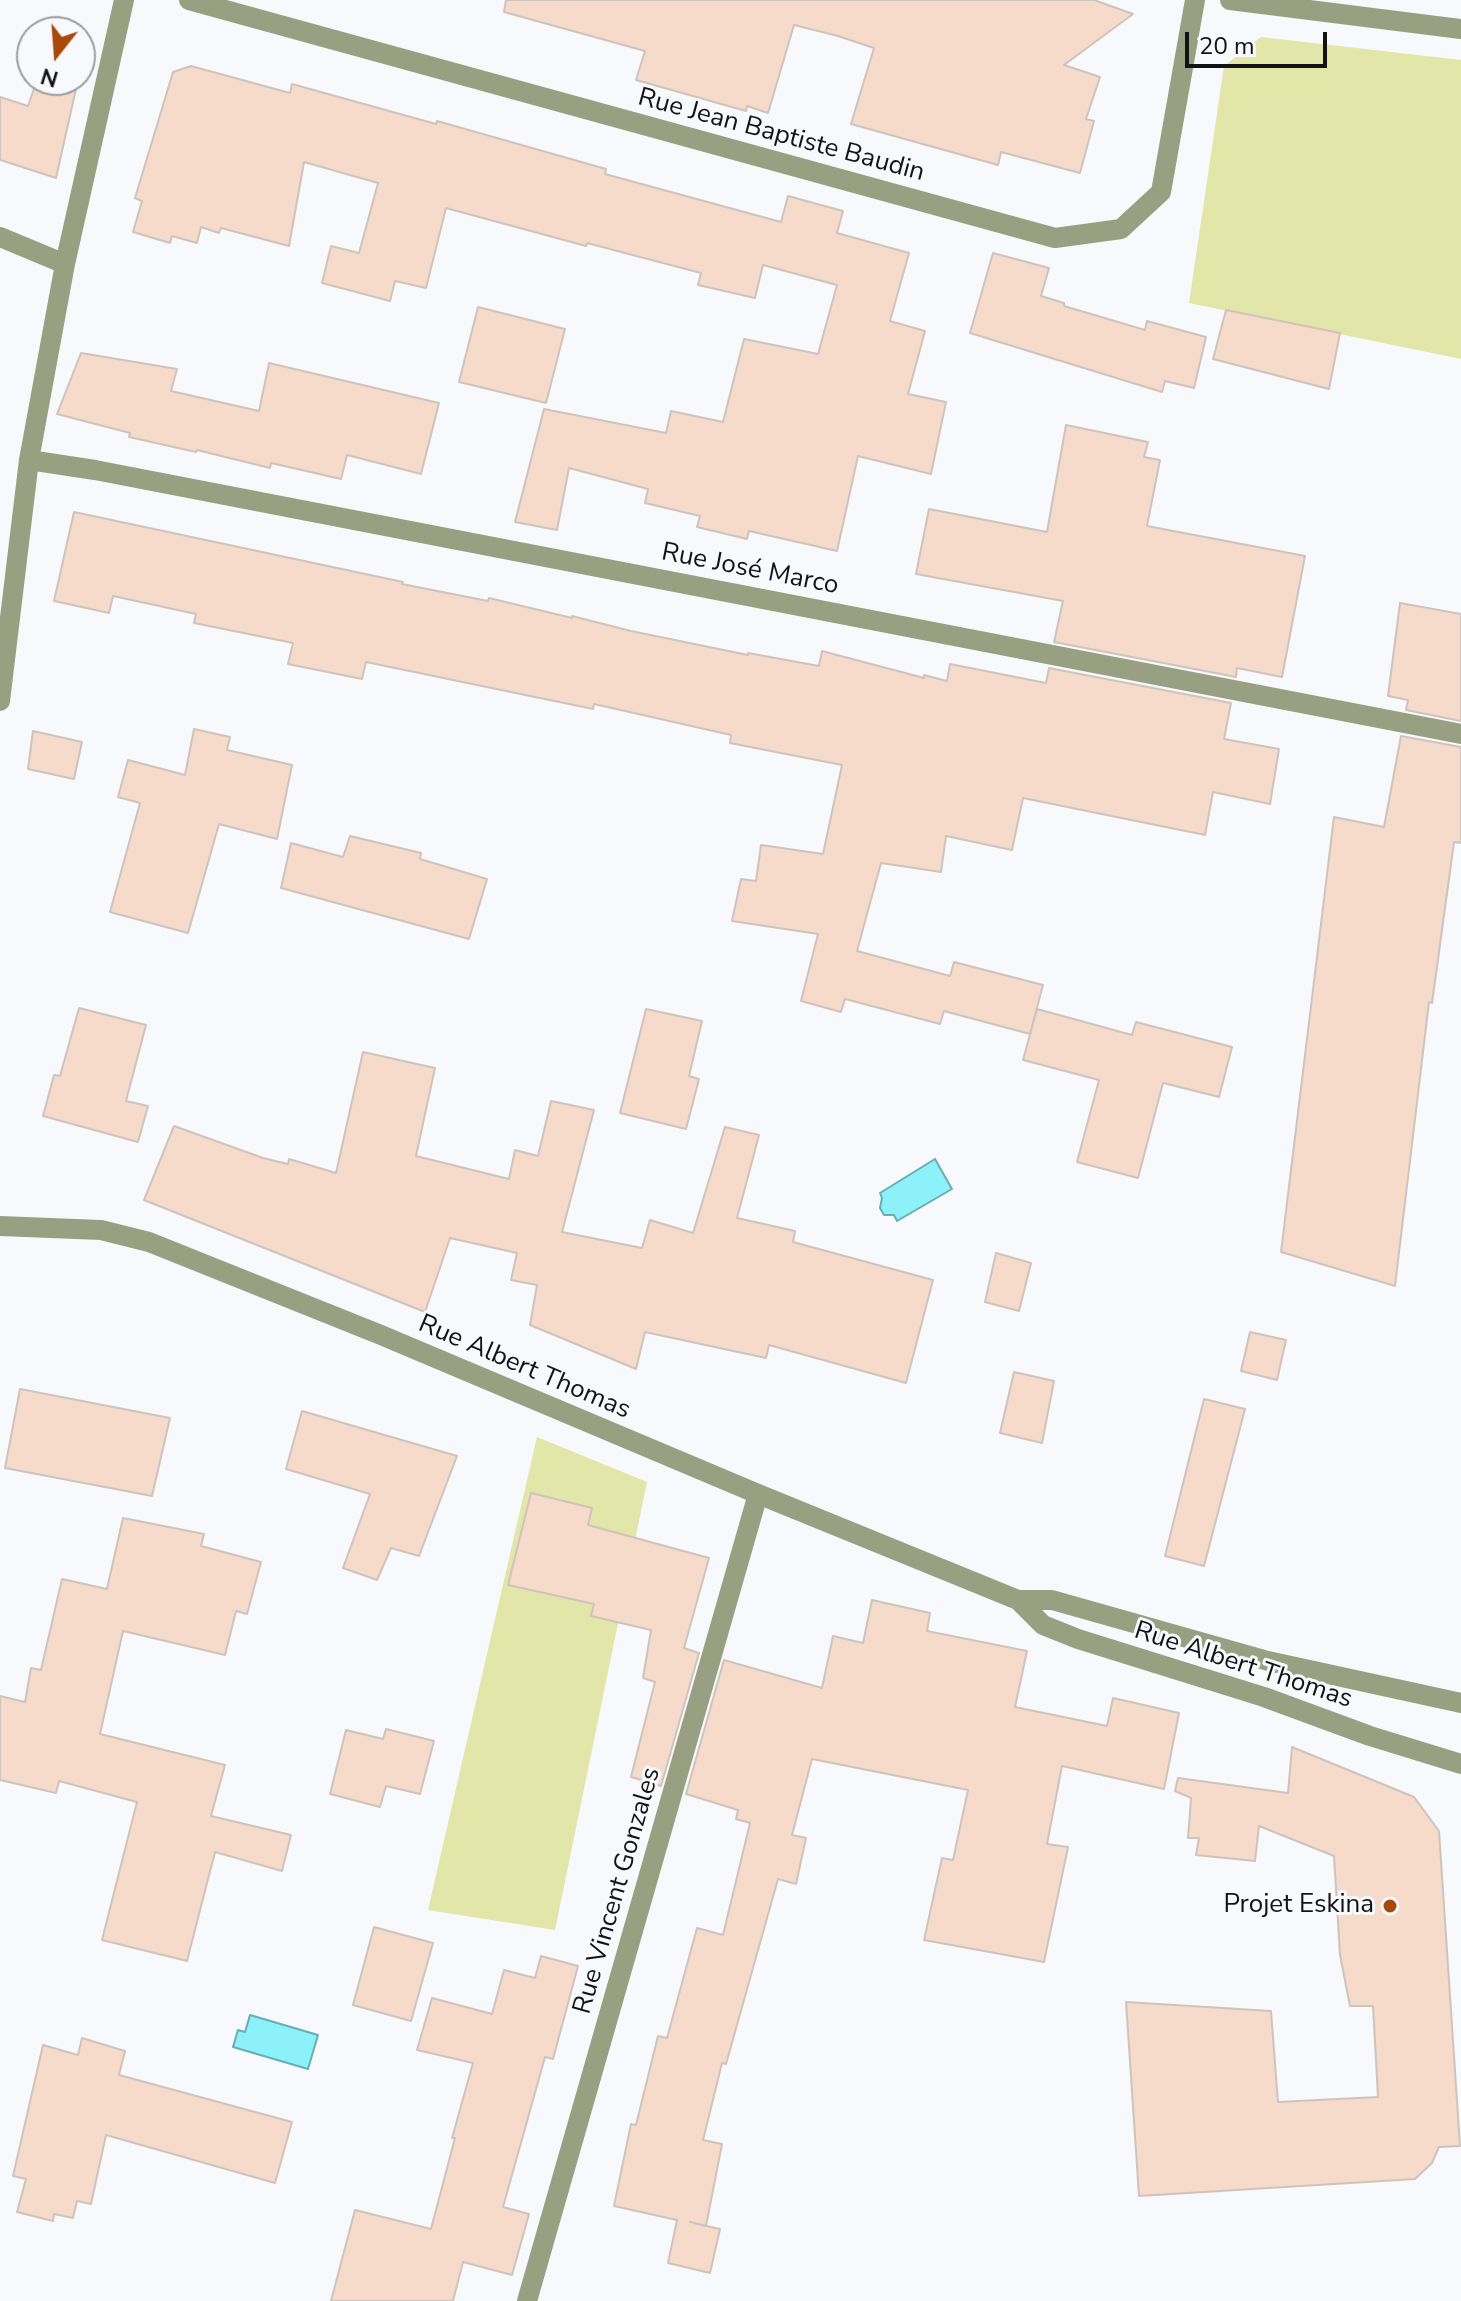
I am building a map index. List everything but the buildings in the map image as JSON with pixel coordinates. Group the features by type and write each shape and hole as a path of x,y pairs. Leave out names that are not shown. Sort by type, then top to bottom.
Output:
{"street":[{"path":"0,701 29,460 65,264 124,0"},
{"name":"Rue Jean Baptiste Baudin","path":"189,0 1055,238 1121,229 1161,192 1195,0"},
{"path":"1230,0 1461,29"},
{"path":"0,237 65,264"},
{"name":"Rue José Marco","path":"29,460 95,470 1461,734"},
{"name":"Rue Albert Thomas","path":"0,1226 101,1230 149,1242 1018,1600 1052,1600 1268,1661 1461,1703"},
{"name":"Rue Vincent Gonzales","path":"527,2301 758,1494"},
{"name":"Rue Albert Thomas","path":"1018,1600 1043,1625 1078,1639 1264,1697 1370,1736 1461,1764"}],"green space":[{"path":"1261,37 1461,60 1461,359 1189,303 1224,66"},
{"path":"537,1437 647,1482 555,1930 428,1910"}],"water":[{"path":"935,1159 952,1189 897,1221 894,1215 884,1215 880,1208 880,1193"},
{"path":"250,2015 318,2035 308,2069 233,2047 238,2030 245,2032"}],"place":[{"name":"Projet Eskina","path":"1390,1906"}]}
